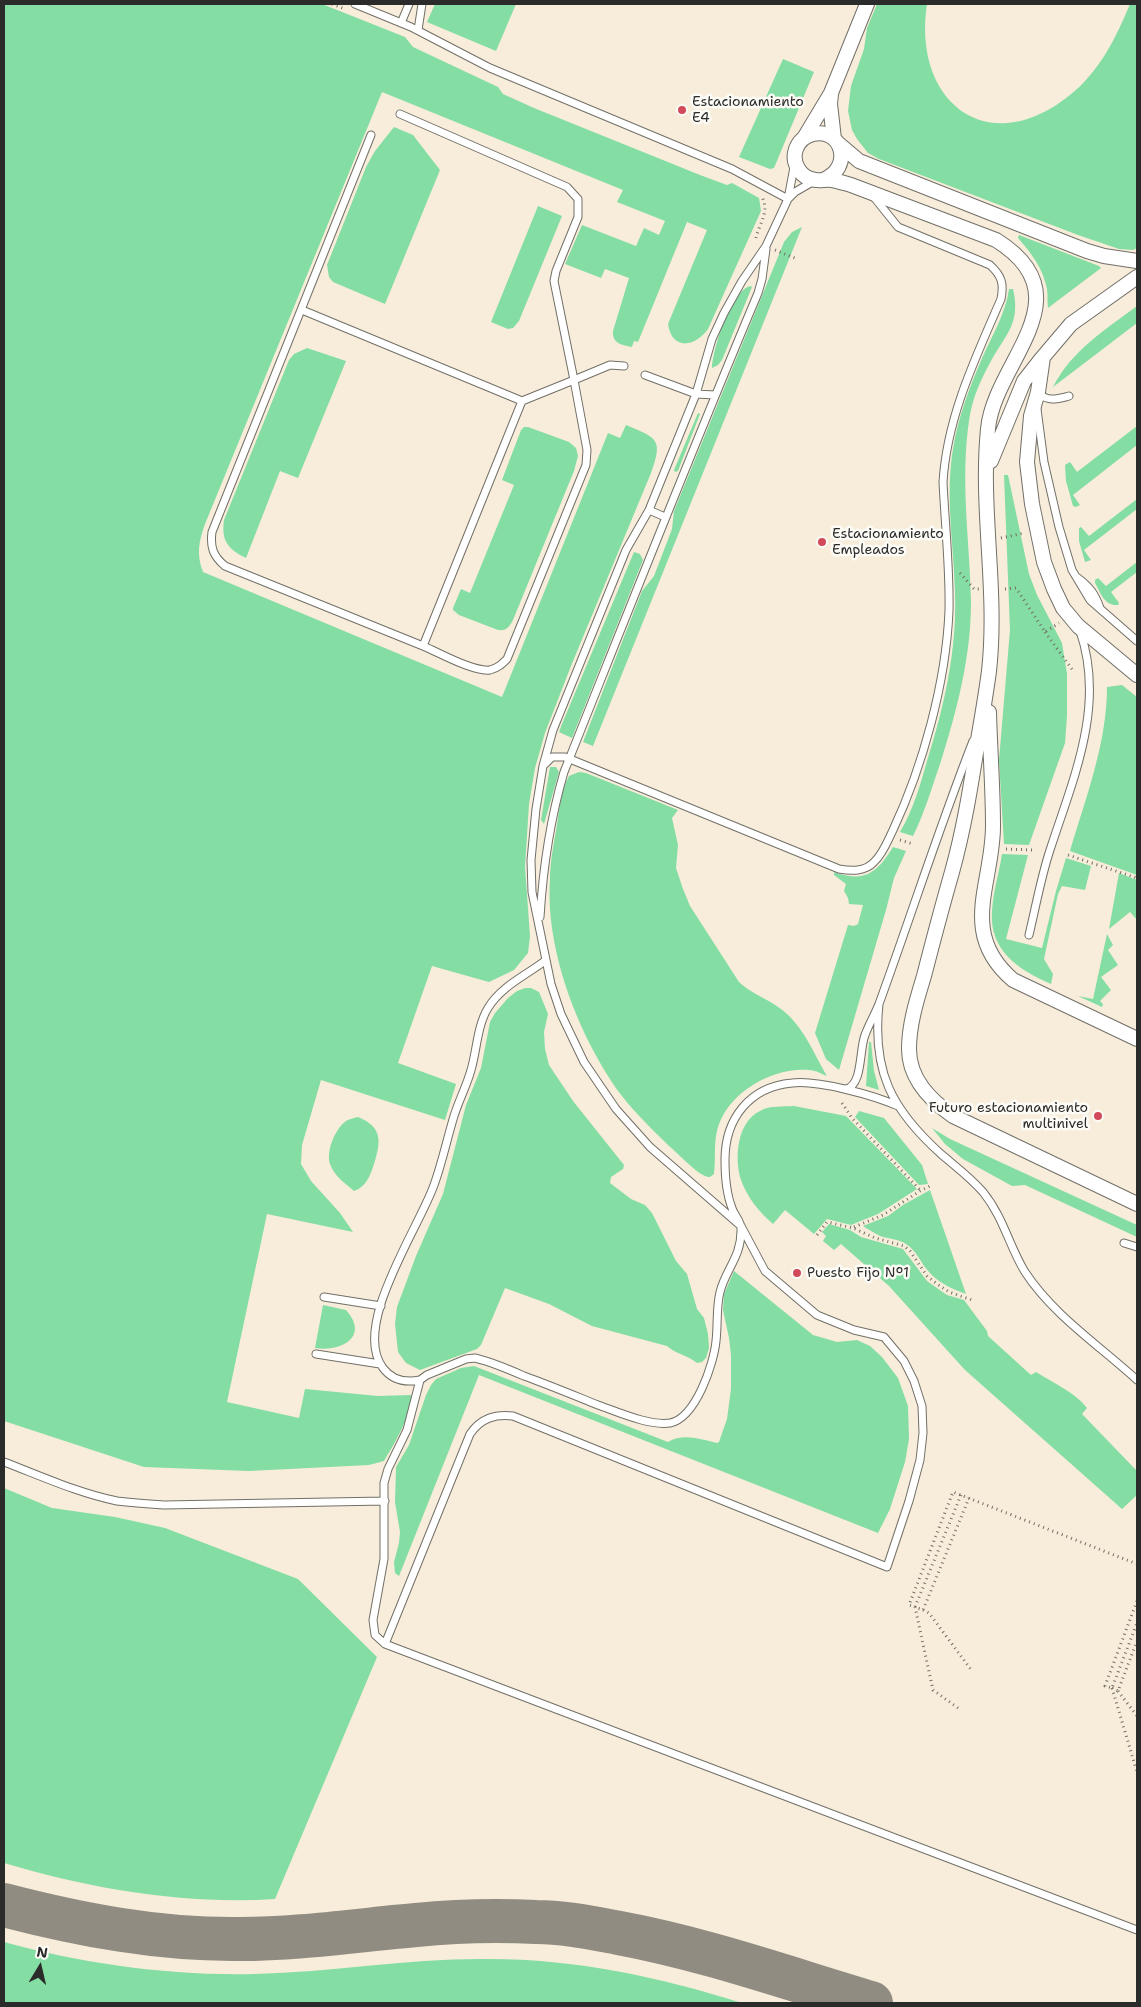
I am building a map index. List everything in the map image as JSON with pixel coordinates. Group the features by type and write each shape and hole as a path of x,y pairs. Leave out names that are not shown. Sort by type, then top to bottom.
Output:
{"street":[{"path":"867,4 831,93 795,151 795,161 802,174 809,178 851,184 996,240 1016,254 1031,277 1036,298 1031,330 993,404 988,428 986,473 992,590 989,670 993,829 981,914 983,930 994,960 1013,980 1137,1039"},
{"path":"820,180 830,177 840,166 842,159 836,142 830,104 831,93"},
{"path":"804,138 819,133 836,142 859,161 1087,251 1104,256 1137,261"},
{"path":"986,473 1024,381 1071,324 1137,277"},
{"path":"1043,357 1030,424 1027,462 1032,504 1044,562 1054,589 1074,621 1137,675"},
{"path":"989,670 966,816 914,1014 909,1051 912,1068 928,1096 953,1116 1137,1204"}],"lane":[{"path":"355,4 418,30 490,68 732,169 788,199"},
{"path":"401,22 409,4"},
{"path":"418,30 422,4"},
{"path":"371,135 212,532 210,544 212,552 225,566 479,669 490,670 499,667 507,659 586,465 587,450 554,281 556,271 578,217 578,199 567,187 400,114"},
{"path":"741,1226 650,1147 616,1109 584,1062 561,1014 551,984 532,892 531,860 543,766 553,730 626,550 649,510 696,394 712,340 724,313 742,281 766,246 788,199 795,161"},
{"path":"788,199 796,192 820,180"},
{"path":"543,766 552,757 558,756 569,759 839,868 854,870 870,866 893,838 906,802 939,689 946,651 949,610 943,482 944,462 952,422 963,386 1000,299 1002,280 990,265 898,227 873,196 865,190"},
{"path":"540,930 544,860 557,797 569,759 650,561 665,517 758,293 762,279 766,246"},
{"path":"302,310 522,401 610,365 624,366"},
{"path":"645,375 696,394 715,395"},
{"path":"1069,396 1053,400 1037,395 1044,462 1065,549 1076,576 1090,600 1137,641"},
{"path":"423,646 522,401"},
{"path":"649,510 665,517"},
{"path":"1029,935 1050,851 1075,778 1085,737 1089,698 1088,664 1086,649 1074,621"},
{"path":"846,1089 851,1088 857,1080 865,1036 879,1004 946,808 981,718"},
{"path":"546,960 497,995 487,1009 480,1029 471,1071 460,1098 434,1185 420,1221 393,1271 375,1326 375,1348 380,1364 388,1375 410,1382 420,1380 427,1375 466,1359 474,1358 634,1419 670,1423 682,1418 692,1409 710,1364 716,1343 720,1294 723,1282 738,1254 741,1226"},
{"path":"879,1004 878,1037 882,1067 887,1086 898,1106 940,1152 964,1172 996,1209 1025,1272 1050,1304 1137,1380"},
{"path":"385,1644 470,1434 476,1425 488,1418 501,1415 514,1416 887,1567 920,1460 923,1433 922,1406 914,1381 904,1361 884,1337 854,1330 818,1315 764,1272 732,1209 728,1193 725,1159 729,1130 734,1117 742,1106 767,1090 792,1082 846,1089 872,1095 898,1106"},
{"path":"1124,1243 1137,1247"},
{"path":"324,1297 381,1306"},
{"path":"316,1354 380,1364"},
{"path":"420,1380 407,1430 384,1483 384,1559 373,1620 375,1635 385,1644 1137,1930"},
{"path":"4,1462 95,1495 141,1504 385,1501"}],"path":[{"path":"332,4 350,11"},
{"path":"758,194 765,204 766,212 756,239 766,246 797,259"},
{"path":"989,540 1022,535 1026,529"},
{"path":"948,570 961,573 974,589 1016,588 1074,672"},
{"path":"1045,632 1074,621"},
{"path":"893,838 913,844"},
{"path":"1004,849 1032,850"},
{"path":"1068,855 1137,878"},
{"path":"842,1102 852,1118 921,1191"},
{"path":"853,1228 883,1215 932,1185"},
{"path":"816,1235 827,1222 853,1228 875,1238 904,1246 927,1276 937,1284 949,1292 972,1300"},
{"path":"972,1671 929,1613 909,1605 953,1492 1137,1564"},
{"path":"958,1708 933,1690 915,1607 960,1495"},
{"path":"923,1610 969,1498"},
{"path":"1137,1602 1105,1686 1118,1691 1137,1716"},
{"path":"1137,1623 1112,1688 1137,1772"},
{"path":"1118,1691 1137,1641"}],"green space":[{"path":"4,4 322,4 405,37 413,47 498,87 503,94 534,108 700,175 727,185 732,183 759,198 761,211 708,329 703,335 691,342 679,342 670,333 668,324 707,230 687,222 638,342 634,341 632,347 624,345 616,341 613,331 629,278 605,269 601,278 565,264 582,225 636,246 644,228 659,235 665,221 617,202 623,190 382,92 203,530 199,553 203,572 502,697 608,433 620,438 626,425 651,437 657,446 657,453 651,473 571,666 545,733 535,768 529,804 525,867 530,936 528,953 514,970 489,982 432,966 398,1063 456,1084 445,1120 321,1080 302,1145 301,1164 311,1181 340,1213 353,1232 267,1214 227,1402 299,1418 305,1389 378,1396 411,1395 406,1420 384,1461 369,1465 249,1471 144,1467 4,1421"},
{"path":"435,4 516,4 496,51 427,22"},
{"path":"877,4 927,4 925,39 931,69 944,93 962,111 984,121 1011,123 1039,114 1070,95 1080,86 1106,54 1130,4 1137,4 1137,248 1133,250 1119,249 1078,235 879,159 868,153 852,130 848,111 851,86 864,49 867,28"},
{"path":"783,59 814,72 774,168 770,169 739,157"},
{"path":"394,127 413,135 440,170 385,304 333,282 329,277 327,265 366,167 375,151"},
{"path":"538,206 562,216 519,321 513,328 508,329 491,322"},
{"path":"802,227 593,746 583,742 642,591 654,576 672,529 674,511 784,242 792,232"},
{"path":"1019,235 1101,268 1048,308 1047,289 1043,274 1032,255 1018,238"},
{"path":"750,286 752,287 722,360 712,368 719,335 729,310 743,290"},
{"path":"1009,289 1013,289 1015,301 1014,320 991,361 974,398 966,444 965,489 971,602 966,663 958,703 947,742 928,799 913,836 900,832 909,815 922,780 939,720 952,657 955,593 950,485 953,449 965,402 978,367 1002,315"},
{"path":"1137,306 1137,323 1053,387 1079,351 1101,332"},
{"path":"307,348 346,361 298,478 280,471 246,558 227,544 223,527 224,520 289,360 294,354"},
{"path":"698,413 700,414 678,471 675,472 674,470"},
{"path":"1137,426 1137,445 1073,495 1080,505 1073,506 1066,481 1065,465 1070,462 1077,472"},
{"path":"524,427 569,442 576,448 578,456 574,471 513,620 504,630 498,630 459,615 453,608 461,589 470,593 514,485 502,480 521,430"},
{"path":"1004,475 1008,475 1029,574 1037,595 1062,643 1067,674 1065,743 1029,845 1004,844 999,760 1010,630"},
{"path":"1137,499 1137,509 1084,550 1091,560 1085,562 1079,541 1079,528 1081,527 1089,536"},
{"path":"634,552 640,554 643,560 572,738 559,732"},
{"path":"1137,562 1137,572 1111,592 1119,603 1118,605 1113,605 1106,601 1101,595 1095,580 1098,578 1106,586"},
{"path":"1122,685 1137,697 1137,875 1070,851 1100,749 1107,687"},
{"path":"550,767 556,767 559,772 544,824 541,820"},
{"path":"579,772 586,773 678,810 672,818 678,845 676,868 690,906 739,982 749,990 776,1005 796,1023 813,1049 827,1076 811,1070 782,1072 756,1083 744,1091 725,1112 719,1124 715,1142 714,1174 710,1177 701,1174 669,1146 622,1096 592,1049 568,994 553,936 550,907 550,874 560,803 569,776"},
{"path":"893,847 906,851 894,878 839,1070 826,1059 815,1033 848,925 854,926 858,924 863,905 849,904 844,891 846,884 834,875 834,872 862,876 875,869"},
{"path":"1002,854 1028,855 1006,939 1042,948 1066,858 1091,866 1085,890 1062,886 1058,894 1044,959 1053,974 1051,984 1017,965 1008,957 995,937 992,925 992,911"},
{"path":"1119,873 1137,880 1137,920 1130,912 1109,929"},
{"path":"1107,934 1113,945 1108,950 1118,965 1101,977 1111,990 1100,1001 1103,1004 1102,1007 1078,996 1093,999"},
{"path":"525,988 531,988 539,992 548,1014 544,1032 545,1049 549,1065 573,1101 624,1165 623,1169 611,1177 610,1183 631,1199 645,1205 652,1213 676,1261 687,1274 697,1309 704,1318 708,1334 709,1348 706,1358 702,1362 697,1363 667,1346 592,1326 549,1304 505,1288 481,1345 477,1349 420,1370 406,1363 398,1352 395,1324 397,1307 416,1256 443,1194 466,1105 481,1068 490,1022 508,998"},
{"path":"869,1042 871,1042 874,1071 879,1090 866,1086"},
{"path":"794,1106 846,1116 917,1189 878,1214 851,1225 827,1219 814,1234 785,1210 773,1224 754,1204 741,1180 738,1161 739,1141 746,1123 752,1116 772,1107"},
{"path":"859,1111 884,1118 922,1165 928,1184 919,1185 855,1117"},
{"path":"358,1117 372,1125 376,1130 379,1142 369,1177 362,1187 354,1191 334,1172 330,1164 329,1153 338,1129 347,1120"},
{"path":"932,1128 950,1139 1137,1225 1137,1237 1025,1185 1012,1186 963,1159 945,1144"},
{"path":"930,1190 966,1294 951,1288 933,1276 906,1244 880,1236 863,1226 888,1216"},
{"path":"829,1224 850,1230 861,1237 903,1249 927,1281 947,1295 964,1300 987,1331 988,1336 1031,1375 1036,1372 1082,1402 1087,1408 1082,1414 1137,1471 1137,1495 1122,1509 965,1370 889,1286 841,1244 834,1250 823,1241 826,1236 822,1232"},
{"path":"734,1271 813,1335 837,1342 857,1340 870,1346 882,1357 898,1378 908,1406 909,1439 905,1462 890,1509 878,1533 479,1375 399,1576 395,1573 394,1562 400,1532 395,1502 396,1467 409,1445 431,1385 436,1379 461,1368 474,1366 668,1442 686,1437 719,1442 727,1419 731,1389 731,1355 723,1310 724,1294"},
{"path":"323,1305 346,1310 353,1320 354,1335 343,1345 325,1349 315,1348"},
{"path":"4,1488 52,1508 115,1517 165,1528 298,1579 377,1657 275,1899 207,1900 138,1893 70,1880 4,1863"},
{"path":"4,1942 65,1957 128,1967 192,1973 284,1973 460,1959 553,1962 617,1971 680,1985 742,2003 4,2003"}],"taxiway":[{"path":"4,1905 62,1919 121,1930 210,1939 284,1938 461,1922 521,1921 567,1924 683,1947 871,2003"}],"place":[{"name":"Estacionamiento E4","path":"682,110"},
{"name":"Estacionamiento Empleados","path":"822,542"},
{"name":"Futuro estacionamiento multinivel","path":"1098,1116"},
{"name":"Puesto Fijo N°1","path":"797,1273"}]}
